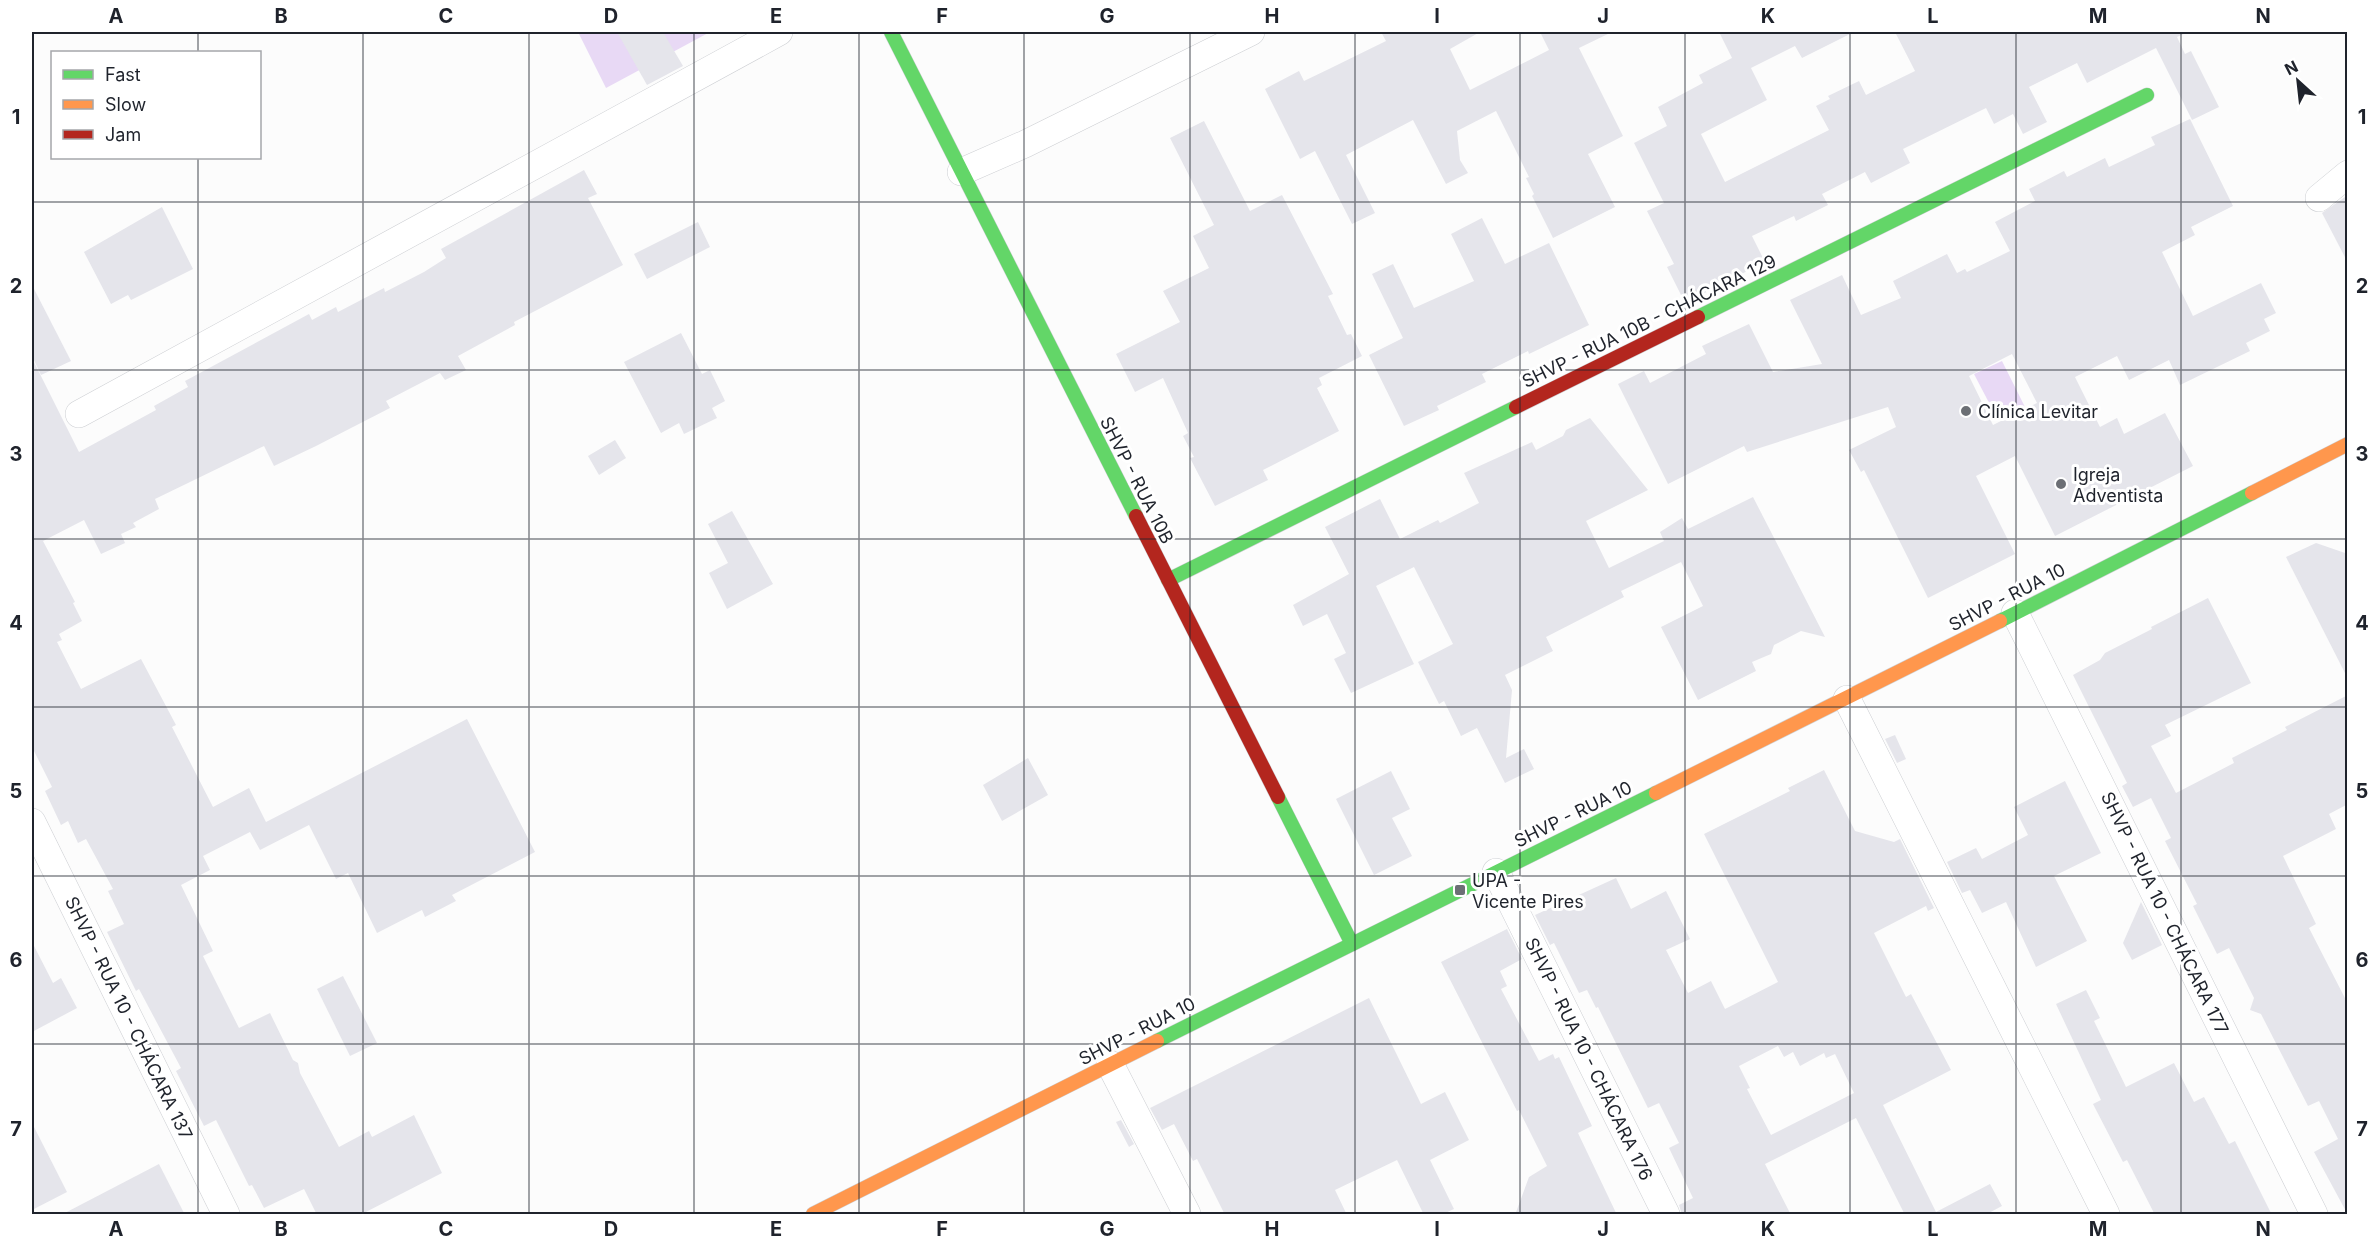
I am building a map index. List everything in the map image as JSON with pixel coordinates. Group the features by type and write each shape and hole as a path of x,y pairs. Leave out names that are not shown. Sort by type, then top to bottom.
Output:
{"street":[{"path":"79,414 778,32"},
{"name":"SHVP - RUA 10B","path":"891,32 1352,944"},
{"path":"961,172 1025,144 1251,32"},
{"name":"SHVP - RUA 10B - CHÁCARA 129","path":"1168,580 2147,95"},
{"path":"2319,198 2348,174"},
{"name":"SHVP - RUA 10","path":"813,1215 1110,1064 1847,699 2348,444"},
{"name":"SHVP - RUA 10 - CHÁCARA 177","path":"2015,613 2314,1215"},
{"path":"1847,699 2106,1215"},
{"name":"SHVP - RUA 10 - CHÁCARA 137","path":"32,822 226,1215"},
{"name":"SHVP - RUA 10 - CHÁCARA 176","path":"1496,872 1666,1215"},
{"path":"1110,1064 1187,1215"}],"shaded area":[{"path":"578,32 710,32 606,88"},
{"path":"2002,361 2025,407 1998,420 1974,374"}],"building":[{"path":"617,32 663,32 683,66 647,85"},
{"path":"1381,32 1480,32 1450,49 1470,90 1549,50 1540,32 1612,32 1579,48 1623,136 1588,154 1615,207 1553,238 1532,196 1534,194 1526,178 1529,177 1496,111 1457,131 1460,160 1468,173 1446,184 1413,120 1346,155 1375,213 1352,224 1315,151 1300,159 1265,89 1299,71 1304,81 1386,41"},
{"path":"1719,32 1854,32 1802,58 1795,46 1751,68 1767,100 1701,134 1725,182 1829,130 1816,106 1830,99 1828,96 1859,81 1866,95 1915,71 1895,32 2188,32 2177,37 2185,54 2191,51 2219,107 2192,120 2156,48 2087,83 2077,63 2029,87 2047,122 2023,134 2013,114 1994,124 1986,108 1903,149 1910,163 1871,183 1865,172 1822,194 1828,205 1796,221 1794,216 1752,236 1765,262 1685,303 1667,267 1674,264 1647,211 1664,203 1634,143 1667,126 1658,107 1703,83 1699,75 1732,58"},
{"path":"2190,119 2233,206 2191,227 2195,235 2162,252 2193,316 2261,283 2276,313 2264,319 2270,331 2246,343 2250,351 2180,385 2169,360 2129,380 2117,356 2075,377 2100,427 2117,418 2124,434 2165,413 2193,466 2055,536 2015,456 1976,476 2015,554 1928,598 1864,470 1861,472 1849,450 1896,427 1888,407 1747,452 1744,446 1668,484 1618,384 1644,371 1650,383 1706,354 1702,346 1749,324 1773,372 1822,364 1790,300 1842,275 1861,315 1901,298 1893,281 1947,254 1957,273 1965,269 1967,272 2010,251 1995,222 2035,201 2029,189 2064,171 2067,177 2105,158 2109,167 2155,145 2151,137","holes":["2012,354 2037,403 1993,425 1969,376"]},
{"path":"1204,121 1250,211 1282,195 1333,294 1328,296 1347,335 1351,334 1362,356 1319,378 1322,385 1317,388 1339,431 1263,470 1268,480 1215,506 1190,458 1194,457 1183,436 1188,433 1163,378 1135,392 1116,354 1180,322 1163,291 1209,268 1193,236 1214,225 1170,138"},
{"path":"584,170 597,194 588,198 623,265 514,322 515,325 458,356 466,370 445,380 440,373 386,401 390,408 316,446 274,466 264,446 155,499 159,509 133,523 136,527 121,534 125,543 101,554 84,520 43,541 75,602 73,603 82,621 59,634 62,640 57,642 81,689 141,659 176,725 172,727 213,807 249,788 266,822 467,719 535,852 452,895 456,901 425,917 422,910 377,933 348,873 336,879 309,825 260,850 250,832 203,856 210,870 181,885 213,951 203,956 239,1028 270,1013 293,1060 298,1063 300,1073 339,1147 369,1131 372,1137 414,1115 442,1173 360,1215 317,1215 304,1189 264,1208 252,1185 249,1186 216,1120 204,1126 176,1071 181,1068 139,989 136,991 107,932 124,924 108,891 113,889 86,839 78,843 68,821 61,825 45,791 52,787 32,747 32,358 79,452 156,410 154,406 188,387 185,381 309,314 312,320 336,307 338,312 384,288 385,292 424,272 446,258 441,249"},
{"path":"2348,195 2348,263 2322,213"},
{"path":"162,207 193,269 131,300 128,295 111,304 84,252"},
{"path":"1482,218 1505,264 1549,243 1589,325 1482,374 1486,382 1437,406 1439,410 1404,426 1369,355 1403,338 1372,274 1393,264 1414,308 1474,281 1451,234"},
{"path":"698,222 710,247 647,279 634,254"},
{"path":"32,285 71,361 41,375 32,356"},
{"path":"681,333 702,374 710,370 725,401 712,408 717,418 684,434 679,423 661,433 624,362"},
{"path":"1590,418 1648,490 1586,521 1609,568 1664,541 1660,532 1682,518 1688,529 1753,497 1825,637 1801,631 1774,645 1771,654 1752,662 1756,671 1698,700 1661,627 1703,606 1681,562 1621,591 1624,597 1546,637 1553,651 1505,675 1512,690 1506,758 1524,749 1534,769 1505,783 1477,728 1461,736 1444,701 1439,704 1418,662 1453,644 1414,567 1376,586 1414,664 1351,693 1334,659 1346,653 1327,614 1303,626 1293,605 1349,574 1325,527 1380,499 1400,539 1438,520 1440,523 1479,503 1464,473 1532,442 1536,450 1563,436 1566,430"},
{"path":"615,440 626,458 599,475 588,456"},
{"path":"732,511 773,584 727,609 709,573 728,563 708,524"},
{"path":"2316,543 2348,554 2348,679 2286,557"},
{"path":"2208,598 2251,683 2165,725 2171,736 2151,746 2176,793 2234,763 2232,758 2287,730 2285,727 2348,695 2348,804 2329,814 2336,829 2283,856 2316,924 2309,928 2348,1004 2348,1215 2314,1152 2338,1139 2319,1101 2308,1106 2261,1014 2250,1010 2254,998 2229,948 2217,954 2193,906 2197,904 2165,841 2171,838 2151,798 2133,807 2122,786 2127,783 2073,675 2100,660 2105,653"},
{"path":"1895,735 1906,759 1897,763 1885,739"},
{"path":"1028,758 1048,795 1002,821 983,785"},
{"path":"1824,770 1855,831 1894,842 1900,839 1934,908 1928,911 1926,906 1874,933 1906,997 1911,994 1951,1070 1883,1105 1936,1212 1990,1184 2002,1206 1985,1215 1905,1215 1856,1118 1765,1164 1791,1215 1682,1215 1679,1205 1693,1198 1669,1148 1679,1143 1659,1103 1648,1108 1598,1007 1596,1008 1587,990 1579,993 1554,943 1550,945 1535,915 1616,878 1631,909 1666,891 1690,939 1666,950 1688,993 1711,981 1725,1009 1778,982 1704,834 1790,791 1788,788","holes":["1778,1046 1784,1057 1793,1052 1800,1066 1824,1053 1826,1058 1835,1054 1854,1093 1771,1135 1747,1089 1750,1088 1739,1066"]},
{"path":"1391,771 1410,809 1392,818 1412,856 1374,875 1336,799"},
{"path":"2065,781 2101,853 2054,876 2087,941 2036,967 2006,902 1982,913 1970,890 1962,893 1947,862 1976,848 1982,859 2028,835 2014,807"},
{"path":"2141,902 2162,945 2132,960 2123,943"},
{"path":"1507,929 1522,959 1500,971 1507,986 1501,989 1539,1061 1553,1054 1555,1059 1559,1057 1592,1126 1578,1133 1617,1215 1515,1215 1529,1177 1547,1166 1441,962"},
{"path":"32,942 53,983 61,978 77,1008 32,1032"},
{"path":"343,976 377,1043 350,1056 317,989"},
{"path":"2086,990 2100,1018 2094,1021 2126,1087 2174,1063 2194,1102 2204,1097 2229,1144 2235,1141 2272,1215 2155,1215 2127,1160 2123,1162 2093,1104 2101,1100 2056,1004"},
{"path":"1369,998 1421,1104 1445,1092 1469,1140 1430,1160 1454,1209 1441,1215 1424,1215 1397,1160 1335,1190 1347,1215 1225,1215 1197,1159 1193,1161 1174,1124 1162,1130 1150,1108"},
{"path":"1121,1120 1134,1144 1129,1147 1116,1122"},
{"path":"32,1123 67,1192 32,1210"},
{"path":"159,1164 185,1215 61,1215"}],"traffic: fast":[{"path":"891,32 1136,516"},
{"path":"1698,317 2147,95"},
{"path":"1168,580 1516,407"},
{"path":"2000,621 2252,493"},
{"path":"1157,1041 1656,793"},
{"path":"1278,797 1352,944"}],"traffic: slow":[{"path":"2252,493 2348,444"},
{"path":"1656,793 2000,621"},
{"path":"813,1214 1157,1041"}],"traffic: jam":[{"path":"1516,407 1698,317"},
{"path":"1136,516 1278,797"}],"place":[{"name":"Clínica Levitar","path":"1966,411"},
{"name":"Igreja Adventista","path":"2061,484"},
{"name":"UPA - Vicente Pires","path":"1460,890"}]}
